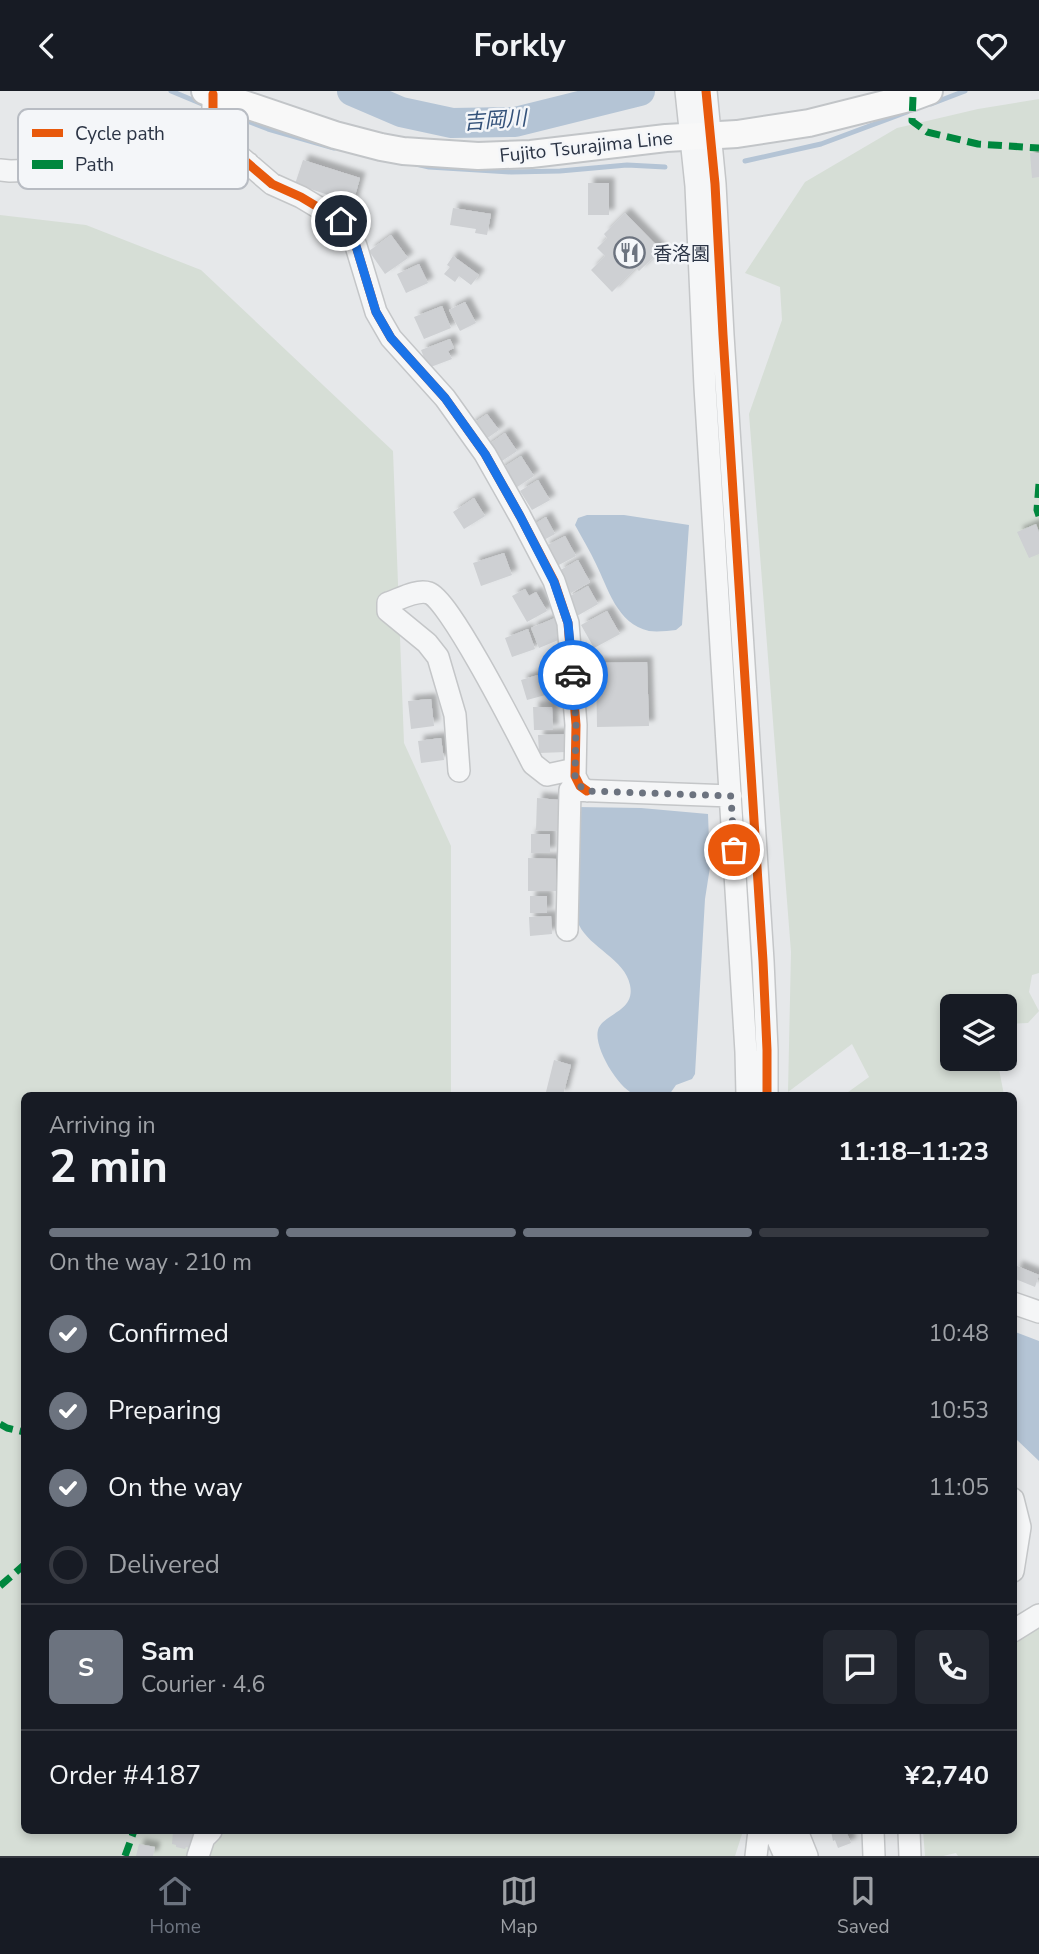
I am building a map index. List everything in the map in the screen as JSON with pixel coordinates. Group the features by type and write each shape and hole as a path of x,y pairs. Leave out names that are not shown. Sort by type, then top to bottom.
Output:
{"main road":[{"name":"Fujito Tsurajima Line","path":"208,92 335,135 381,147 454,155 513,156 737,134 808,123 929,91"}],"street":[{"path":"696,92 700,136 696,186 705,387 747,1092"},
{"path":"700,136 715,184 763,961 767,1092"},
{"path":"248,163 272,184 301,197 341,221 356,246 376,312 391,338 445,398 485,454 520,516 554,582 568,623 576,725 575,769 577,782 587,791"},
{"path":"0,170 18,171"},
{"path":"459,771 455,715 438,657 427,643 388,611 388,603 415,593 426,591 435,596 450,615 533,764 547,775 575,769"},
{"path":"567,930 570,790 731,796"},
{"path":"1017,1304 1039,1312"},
{"path":"1017,1515 1020,1527 1017,1546"},
{"path":"1017,1629 1039,1615"},
{"path":"198,1856 208,1834"},
{"path":"756,1856 759,1834"},
{"path":"775,1834 785,1856"},
{"path":"798,1834 807,1856"},
{"path":"873,1834 874,1856"},
{"path":"909,1834 910,1856"}],"shaded area":[{"path":"1039,99 1039,973 1032,975 1029,992 1039,1011 1028,1023 1017,1023 1017,994 940,994 940,1071 999,1071 1003,1092 848,1092 869,1077 852,1044 788,1092 791,952 749,414 782,320 780,287 745,273 805,182 897,128 978,109"},
{"path":"0,215 86,225 201,270 393,451 404,743 451,846 451,1092 21,1092 21,1834 742,1834 735,1856 0,1856"},
{"path":"1039,1627 1039,1856 958,1856 956,1853 925,1856 923,1834 1017,1834 1017,1637"}],"water":[{"path":"587,515 624,515 689,525 682,625 676,630 649,631 638,627 621,613 575,525 578,518"},
{"path":"577,807 641,808 708,814 710,867 705,899 695,1074 692,1079 676,1085 671,1092 630,1092 616,1078 604,1057 598,1030 606,1020 624,1007 631,994 630,985 621,968 584,933 578,923 575,871"},
{"path":"1017,1333 1039,1341 1039,1461 1017,1440"}],"building":[{"path":"1030,153 1039,153 1039,177 1032,178"},
{"path":"303,160 360,178 353,203 295,184"},
{"path":"588,183 609,183 609,215 588,215"},
{"path":"453,208 491,214 487,235 475,233 476,229 450,225"},
{"name":"香洛園","path":"625,213 661,250 639,271 636,268 612,292 591,270 605,256 597,248 607,238 604,234"},
{"path":"391,235 408,258 385,274 369,251"},
{"path":"453,256 479,275 471,285 459,276 455,282 444,274 450,267 447,265"},
{"path":"419,264 428,283 406,293 397,274"},
{"path":"465,302 476,323 460,331 449,310"},
{"path":"442,306 451,328 424,339 414,317"},
{"path":"450,339 454,348 448,351 452,359 428,368 421,350"},
{"path":"487,414 499,430 480,443 469,426"},
{"path":"505,433 517,451 496,465 484,448"},
{"path":"521,456 534,476 511,491 498,471"},
{"path":"538,480 550,500 532,510 520,491"},
{"path":"474,498 485,516 464,529 453,512"},
{"path":"546,517 555,534 536,544 528,528"},
{"path":"1036,524 1039,532 1039,554 1029,558 1017,532"},
{"path":"565,536 576,556 555,567 544,547"},
{"path":"504,553 512,575 481,586 473,563"},
{"path":"578,560 590,582 571,593 559,571"},
{"path":"588,586 598,604 577,616 567,598"},
{"path":"525,589 529,596 536,592 547,611 527,622 512,596"},
{"path":"607,611 620,634 594,648 581,625"},
{"path":"555,618 563,638 539,648 531,628"},
{"path":"528,629 535,649 512,657 505,638"},
{"path":"647,662 649,726 597,727 596,663"},
{"path":"555,670 560,691 527,700 521,680"},
{"path":"431,699 434,726 411,729 408,701"},
{"path":"533,707 552,707 553,730 534,730"},
{"path":"567,734 567,752 539,753 538,735"},
{"path":"441,738 444,760 421,763 418,741"},
{"path":"537,798 560,800 559,831 536,830"},
{"path":"531,834 550,834 550,853 531,853"},
{"path":"528,858 556,859 556,891 528,891"},
{"path":"530,896 547,896 547,913 530,913"},
{"path":"551,916 552,934 530,936 529,917"},
{"path":"554,1060 571,1065 564,1092 546,1092"},
{"path":"1017,1266 1039,1275 1035,1287 1017,1280"},
{"path":"173,1834 194,1834 190,1848 172,1844"},
{"path":"832,1834 847,1834 851,1843 838,1848 835,1840 833,1841"},
{"path":"139,1844 155,1847 153,1856 136,1856"}],"waterway":[{"path":"171,91 207,106"},
{"name":"吉岡川","path":"352,91 401,112 452,123 515,122 640,91"},
{"path":"931,104 965,91"},
{"path":"745,161 821,144 907,112"},
{"path":"248,121 334,148"},
{"path":"416,164 511,172 627,165 665,167"}],"marked path":[{"path":"913,97 912,121 927,132 978,144 1039,148"},
{"path":"1039,484 1039,516"},
{"path":"0,1424 21,1431"},
{"path":"0,1586 21,1568"},
{"path":"125,1856 133,1834"}],"cycle path":[{"path":"706,91 715,184 763,961 767,1092"},
{"path":"213,94 213,109"},
{"path":"248,163 272,184 301,197 341,221 356,246 376,312 391,338 445,398 485,454 520,516 554,581 568,623 576,725 575,776 580,786 587,791"}],"way so far":[{"path":"573,675 575,776 580,786 587,791 731,796 734,850"}],"place":[{"name":"香洛園","path":"630,253"}],"route":[{"path":"341,221 356,246 376,312 391,338 445,398 485,454 554,582 568,623 573,675"}]}
